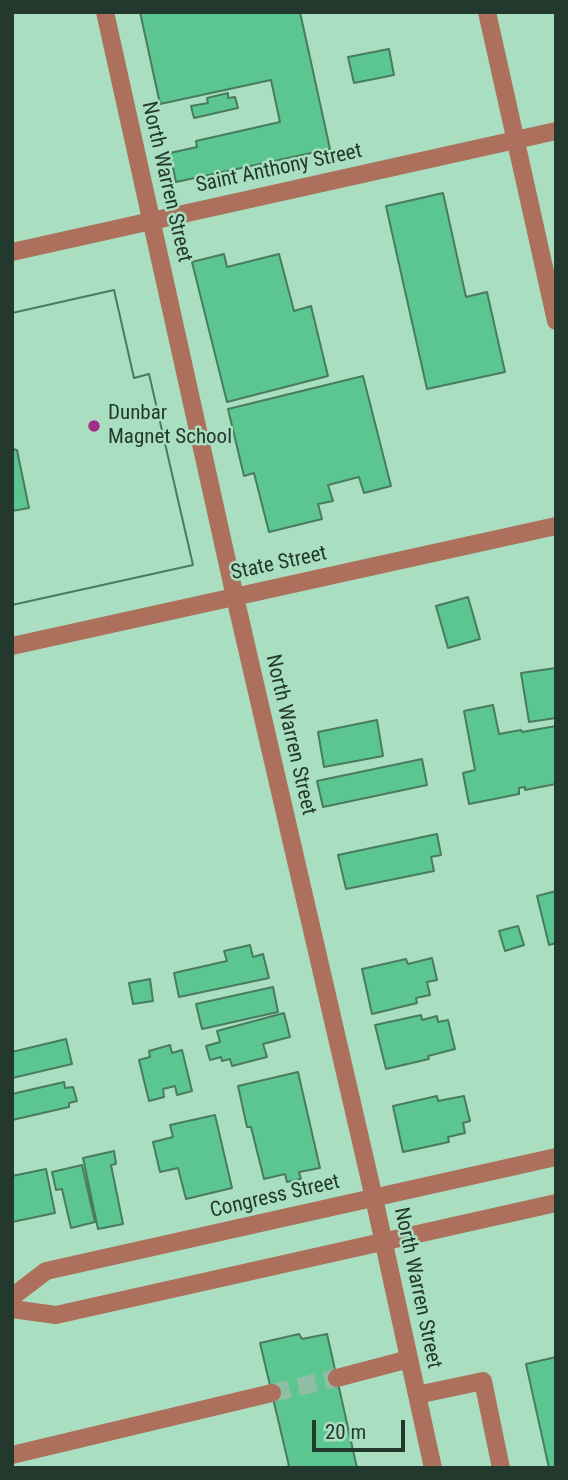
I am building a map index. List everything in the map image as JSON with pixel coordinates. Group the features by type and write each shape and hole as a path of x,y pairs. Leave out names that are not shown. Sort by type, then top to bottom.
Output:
{"street":[{"name":"North Warren Street","path":"105,12 234,597 374,1198 433,1468"},
{"path":"487,12 556,321"},
{"name":"Saint Anthony Street","path":"12,252 556,131"},
{"name":"State Street","path":"12,646 556,526"},
{"name":"Congress Street","path":"12,1297 46,1272 556,1157"},
{"path":"12,1309 56,1315 556,1203"},
{"path":"337,1378 409,1359"},
{"path":"417,1395 483,1381 501,1468"},
{"path":"12,1455 272,1393"}],"building":[{"path":"140,12 300,12 330,149 176,182 170,153 197,147 196,141 280,122 271,80 160,104"},
{"path":"389,49 394,75 354,83 348,57"},
{"path":"228,93 228,98 235,97 238,108 194,118 191,106 208,103 207,98"},
{"path":"443,193 466,297 487,292 505,372 427,389 386,206"},
{"path":"224,254 227,267 279,254 294,311 311,306 328,376 227,402 192,262"},
{"name":"Dunbar Magnet School","path":"114,290 134,378 149,374 193,565 12,605 12,511 29,508 17,450 13,449 12,452 12,313"},
{"name":"Dunbar Magnet School","path":"114,290 134,378 149,374 193,565 12,605 12,313"},
{"path":"363,376 391,486 364,493 359,477 328,485 333,501 318,504 322,519 269,532 254,473 244,476 228,409"},
{"path":"468,597 480,639 448,648 436,606"},
{"path":"556,668 556,718 529,722 521,673"},
{"path":"493,705 499,734 556,726 556,784 525,790 525,787 519,788 519,794 469,804 463,773 475,770 464,711"},
{"path":"377,720 383,756 324,767 318,732"},
{"path":"422,759 427,785 323,807 317,781"},
{"path":"437,834 441,855 431,857 434,871 346,889 338,855"},
{"path":"556,891 556,943 549,945 537,896"},
{"path":"518,926 524,945 505,951 499,931"},
{"path":"250,945 253,957 263,954 269,978 179,997 174,973 227,961 224,951"},
{"path":"432,958 437,980 427,982 430,995 416,998 417,1003 372,1014 362,969 406,959 408,964"},
{"path":"150,979 153,1001 133,1004 129,983"},
{"path":"273,987 278,1012 202,1029 196,1004"},
{"path":"284,1013 290,1037 263,1044 267,1057 232,1066 230,1059 222,1061 221,1057 210,1060 206,1046 220,1042 217,1031"},
{"path":"421,1015 422,1020 437,1016 438,1022 448,1020 455,1049 428,1056 429,1059 386,1069 375,1025"},
{"path":"66,1039 72,1064 12,1078 12,1052"},
{"path":"170,1045 172,1053 182,1050 192,1091 177,1095 175,1086 163,1089 164,1097 149,1101 139,1060 150,1057 149,1051"},
{"path":"298,1072 320,1168 299,1172 301,1179 287,1182 285,1174 264,1179 251,1127 247,1127 238,1086"},
{"path":"64,1082 65,1088 73,1087 77,1101 69,1103 69,1107 12,1120 12,1094"},
{"path":"437,1096 438,1101 464,1096 470,1121 463,1123 465,1133 448,1137 449,1142 403,1152 393,1106"},
{"path":"215,1115 232,1188 186,1199 178,1168 160,1172 153,1142 173,1137 170,1125"},
{"path":"114,1151 116,1164 111,1165 123,1224 98,1229 83,1158"},
{"path":"82,1165 95,1222 71,1228 62,1189 56,1190 52,1172"},
{"path":"46,1169 55,1213 12,1222 12,1176"},
{"path":"299,1334 302,1339 327,1334 357,1468 282,1468 289,1466 260,1343"},
{"path":"556,1357 556,1468 549,1468 526,1364"}],"tunnel":[{"path":"272,1393 337,1378"}],"place":[{"name":"Dunbar Magnet School","path":"94,426"}]}
